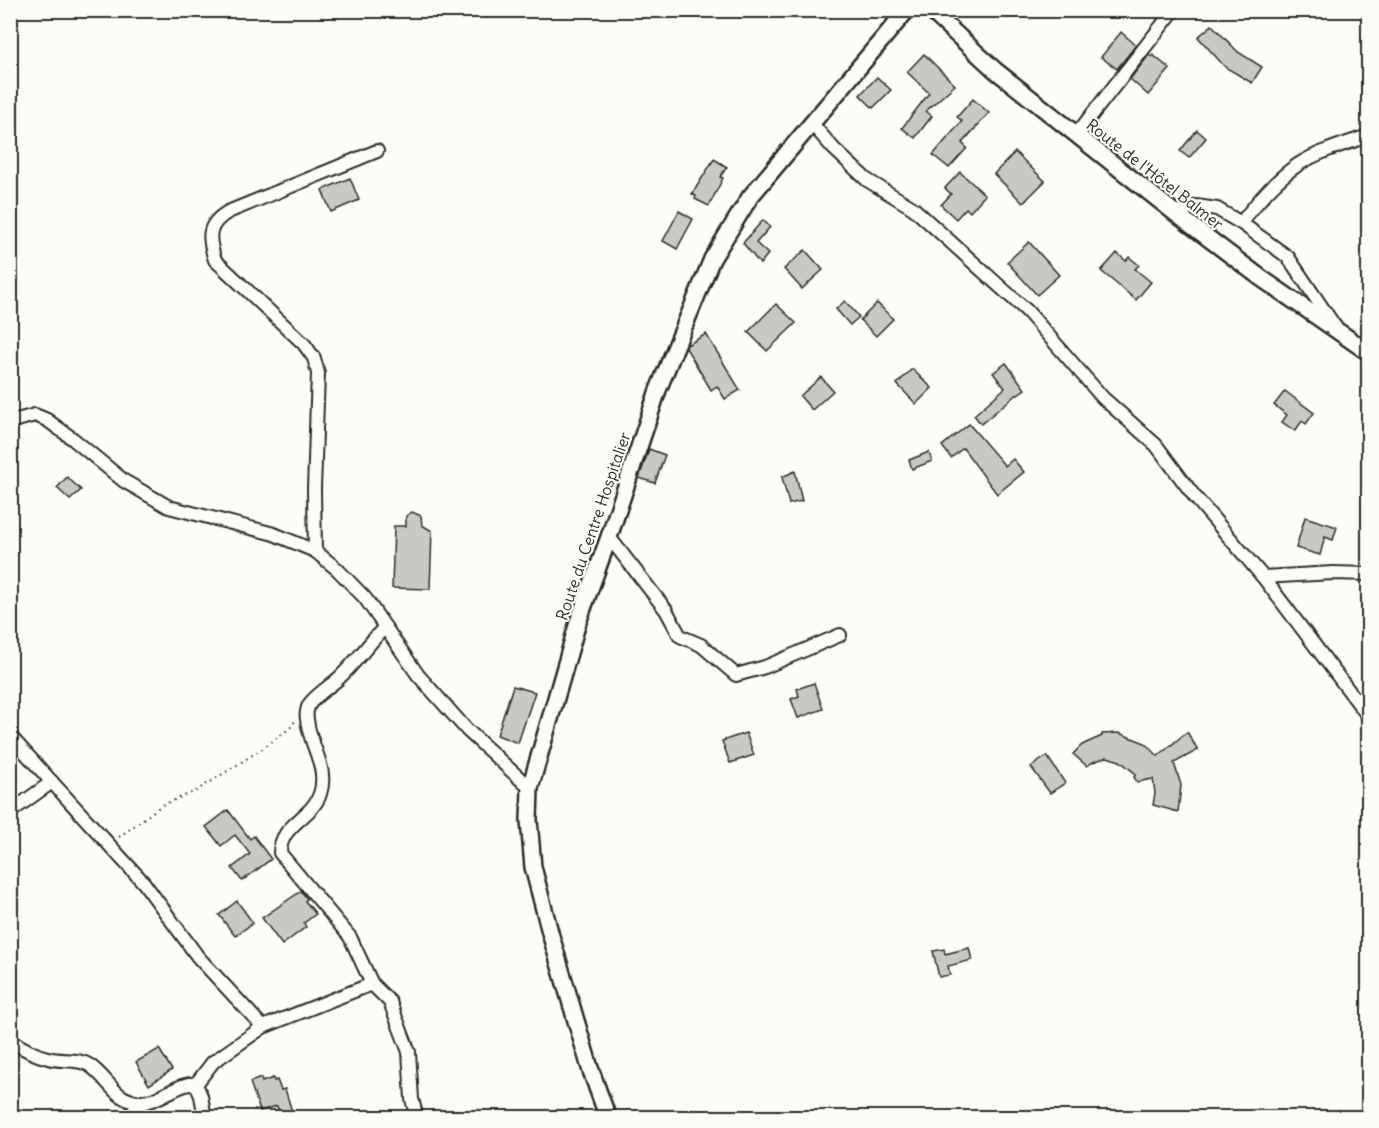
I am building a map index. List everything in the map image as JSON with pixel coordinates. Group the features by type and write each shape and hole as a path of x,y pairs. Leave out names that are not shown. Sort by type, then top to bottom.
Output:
{"street":[{"name":"Route du Centre Hospitalier","path":"608,1118 590,1068 533,867 528,820 530,788 578,622 658,390 712,260 750,197 907,10"},
{"name":"Route de l'Hôtel Balmer","path":"930,10 995,70 1175,213 1368,352"},
{"path":"1076,135 1174,10"},
{"path":"811,123 834,149 867,180 913,208 1027,311 1103,398 1156,445 1195,497 1263,578 1368,716"},
{"path":"1241,223 1266,192 1300,164 1333,148 1368,136"},
{"path":"315,551 314,489 319,398 318,373 314,358 304,344 214,260 210,233 216,219 228,212 376,151"},
{"path":"1175,213 1196,206 1217,209 1241,223 1288,257 1340,334"},
{"path":"10,422 35,416 47,420 73,438 124,482 169,507 274,534 315,551 337,569 365,598 418,675 467,730 530,788"},
{"path":"609,537 666,610 680,636 701,645 736,675 765,668 840,635"},
{"path":"1263,578 1333,573 1368,574"},
{"path":"385,627 368,643 350,667 309,705 306,717 320,761 322,785 319,797 286,832 280,844 280,853 350,938 372,984 390,1002 409,1052 412,1099 417,1118"},
{"path":"10,736 144,883 198,957 263,1027"},
{"path":"10,812 52,782"},
{"path":"196,1084 213,1062 263,1027 372,984"},
{"path":"10,1040 30,1052 48,1058 83,1063 102,1077 117,1095 128,1101 144,1102 159,1098 189,1083 196,1084"},
{"path":"196,1084 206,1118"},
{"path":"126,1118 144,1102"}],"path":[{"path":"109,843 162,805 196,791 262,749 290,729 309,705"}],"building":[{"path":"1212,25 1238,52 1262,67 1252,83 1225,67 1198,37"},
{"path":"1121,32 1136,45 1117,69 1101,57"},
{"path":"924,54 955,85 926,111 932,116 915,138 902,128 929,93 907,72"},
{"path":"1149,55 1152,57 1153,55 1170,69 1148,95 1130,79"},
{"path":"877,77 891,90 873,108 860,95"},
{"path":"973,99 989,113 962,143 967,148 949,168 933,155 962,121 957,117"},
{"path":"1197,130 1206,138 1189,158 1180,151"},
{"path":"1015,152 1045,181 1023,203 994,174"},
{"path":"714,159 727,167 720,177 723,178 709,206 695,199 696,196 692,194"},
{"path":"960,172 985,195 970,212 966,208 956,219 941,205 951,194 945,188"},
{"path":"350,178 359,200 331,212 322,190"},
{"path":"679,211 693,219 677,249 663,241"},
{"path":"763,220 770,227 756,243 768,254 760,264 743,243"},
{"path":"1029,242 1059,275 1037,295 1007,262"},
{"path":"805,250 823,270 802,289 784,269"},
{"path":"1117,253 1126,261 1129,257 1139,265 1135,269 1151,282 1136,300 1101,271"},
{"path":"845,301 859,317 850,325 836,309"},
{"path":"877,303 893,319 876,336 860,320"},
{"path":"776,304 796,323 767,351 748,332"},
{"path":"706,334 740,390 725,399 717,386 711,390 686,348 687,345"},
{"path":"1006,363 1025,389 981,424 974,415 1005,388 993,373"},
{"path":"912,369 932,388 916,404 897,384"},
{"path":"821,377 833,391 812,410 800,396"},
{"path":"1285,391 1314,413 1306,424 1302,421 1295,431 1282,422 1287,415 1274,405"},
{"path":"969,424 1005,466 1013,459 1024,472 997,494 963,448 951,458 942,446"},
{"path":"649,449 665,455 655,483 639,478"},
{"path":"929,452 932,461 912,469 909,460"},
{"path":"795,471 802,501 789,504 782,477"},
{"path":"67,477 81,490 70,500 57,488"},
{"path":"412,512 421,516 422,525 432,531 430,589 392,588 394,526 406,526 406,516"},
{"path":"1305,517 1337,527 1333,540 1325,537 1320,555 1296,548"},
{"path":"814,683 823,709 798,718 791,699 799,696 797,689"},
{"path":"513,686 535,692 518,743 497,735"},
{"path":"1187,732 1198,750 1174,763 1181,785 1178,812 1153,805 1155,793 1153,779 1137,782 1134,777 1136,774 1120,761 1107,757 1087,766 1073,754 1082,745 1102,734 1119,733 1145,743 1158,756"},
{"path":"746,733 754,755 730,763 722,741"},
{"path":"1047,756 1065,783 1050,793 1031,767"},
{"path":"228,810 250,839 254,836 271,859 242,881 232,868 250,854 235,835 221,846 206,827"},
{"path":"301,891 307,899 305,901 316,914 304,923 306,927 282,945 262,918"},
{"path":"237,901 253,923 235,936 219,915"},
{"path":"969,948 972,960 948,966 950,975 939,977 933,951 944,949 945,954"},
{"path":"159,1049 172,1070 149,1085 136,1062"},
{"path":"261,1078 262,1082 273,1078 274,1081 277,1080 281,1090 285,1089 294,1118 281,1118 277,1106 260,1111 250,1082"}]}
